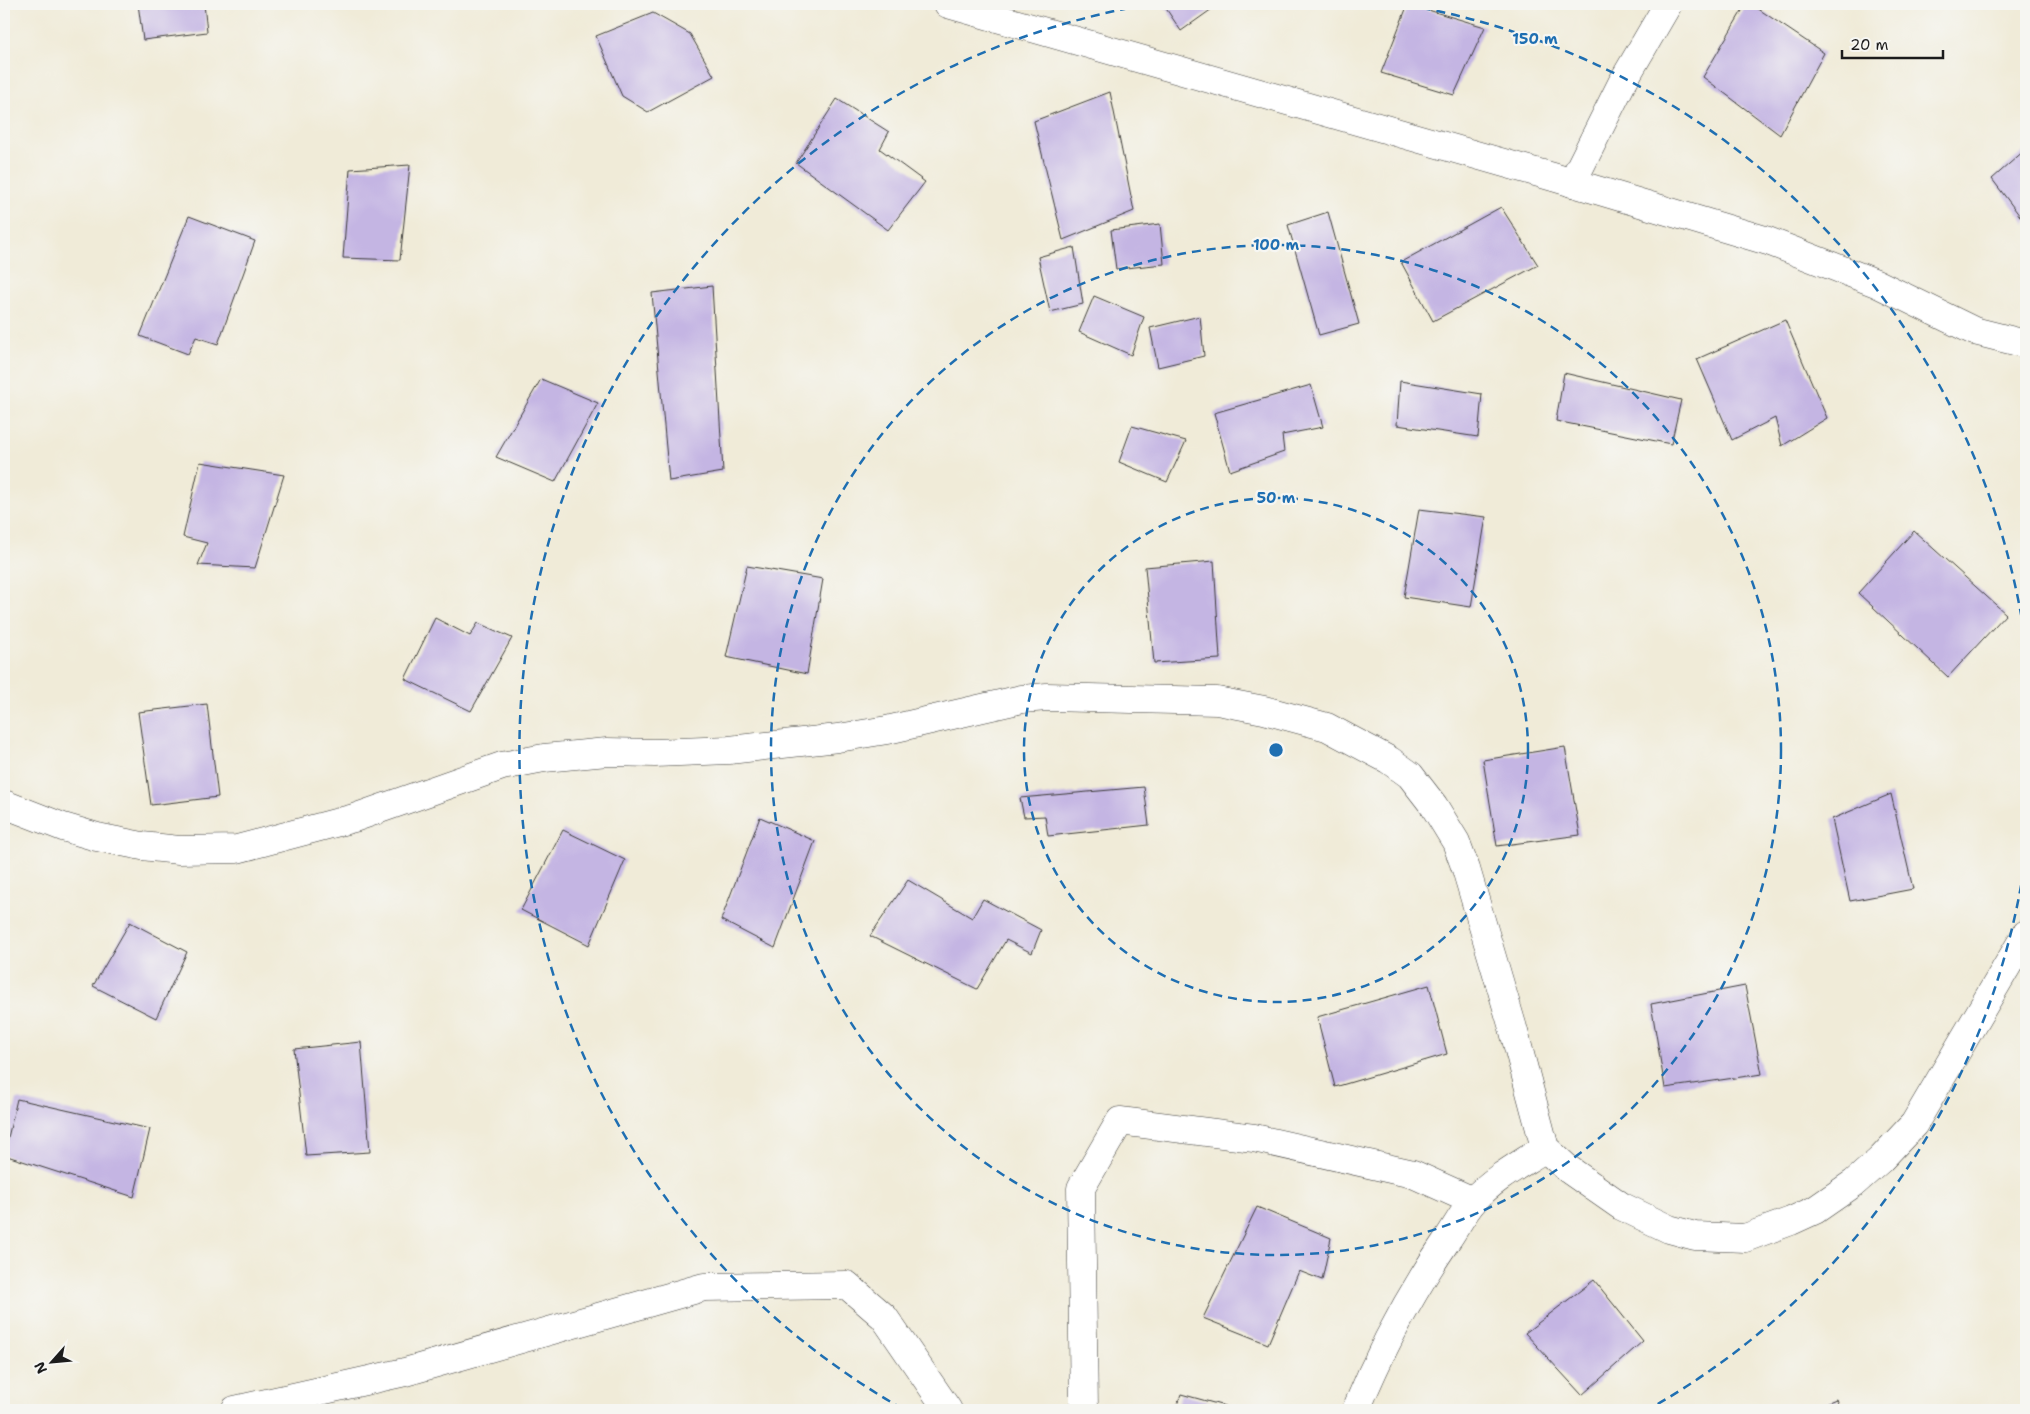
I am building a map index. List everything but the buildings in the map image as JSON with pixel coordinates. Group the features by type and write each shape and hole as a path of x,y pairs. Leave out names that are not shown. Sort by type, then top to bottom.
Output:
{"street":[{"path":"948,4 1768,241 1876,283 1974,331 2026,344"},
{"path":"1572,183 1622,83 1668,4"},
{"path":"4,804 63,827 97,837 142,846 179,850 236,849 354,818 502,766 544,758 608,752 729,750 838,738 887,730 1022,699 1047,697 1217,701 1264,710 1327,727 1388,760 1410,776 1434,806 1456,842 1466,869 1513,1028 1545,1148 1568,1169 1621,1206 1669,1228 1695,1236 1745,1238 1792,1221 1815,1210 1854,1183 1880,1160 1914,1124 2026,934"},
{"path":"1084,1410 1081,1188 1120,1121 1254,1138 1413,1174 1473,1201"},
{"path":"1356,1410 1370,1375 1403,1310 1431,1263 1473,1201 1483,1190 1545,1148"},
{"path":"235,1410 405,1372 704,1287 847,1285 884,1316 948,1410"}]}
